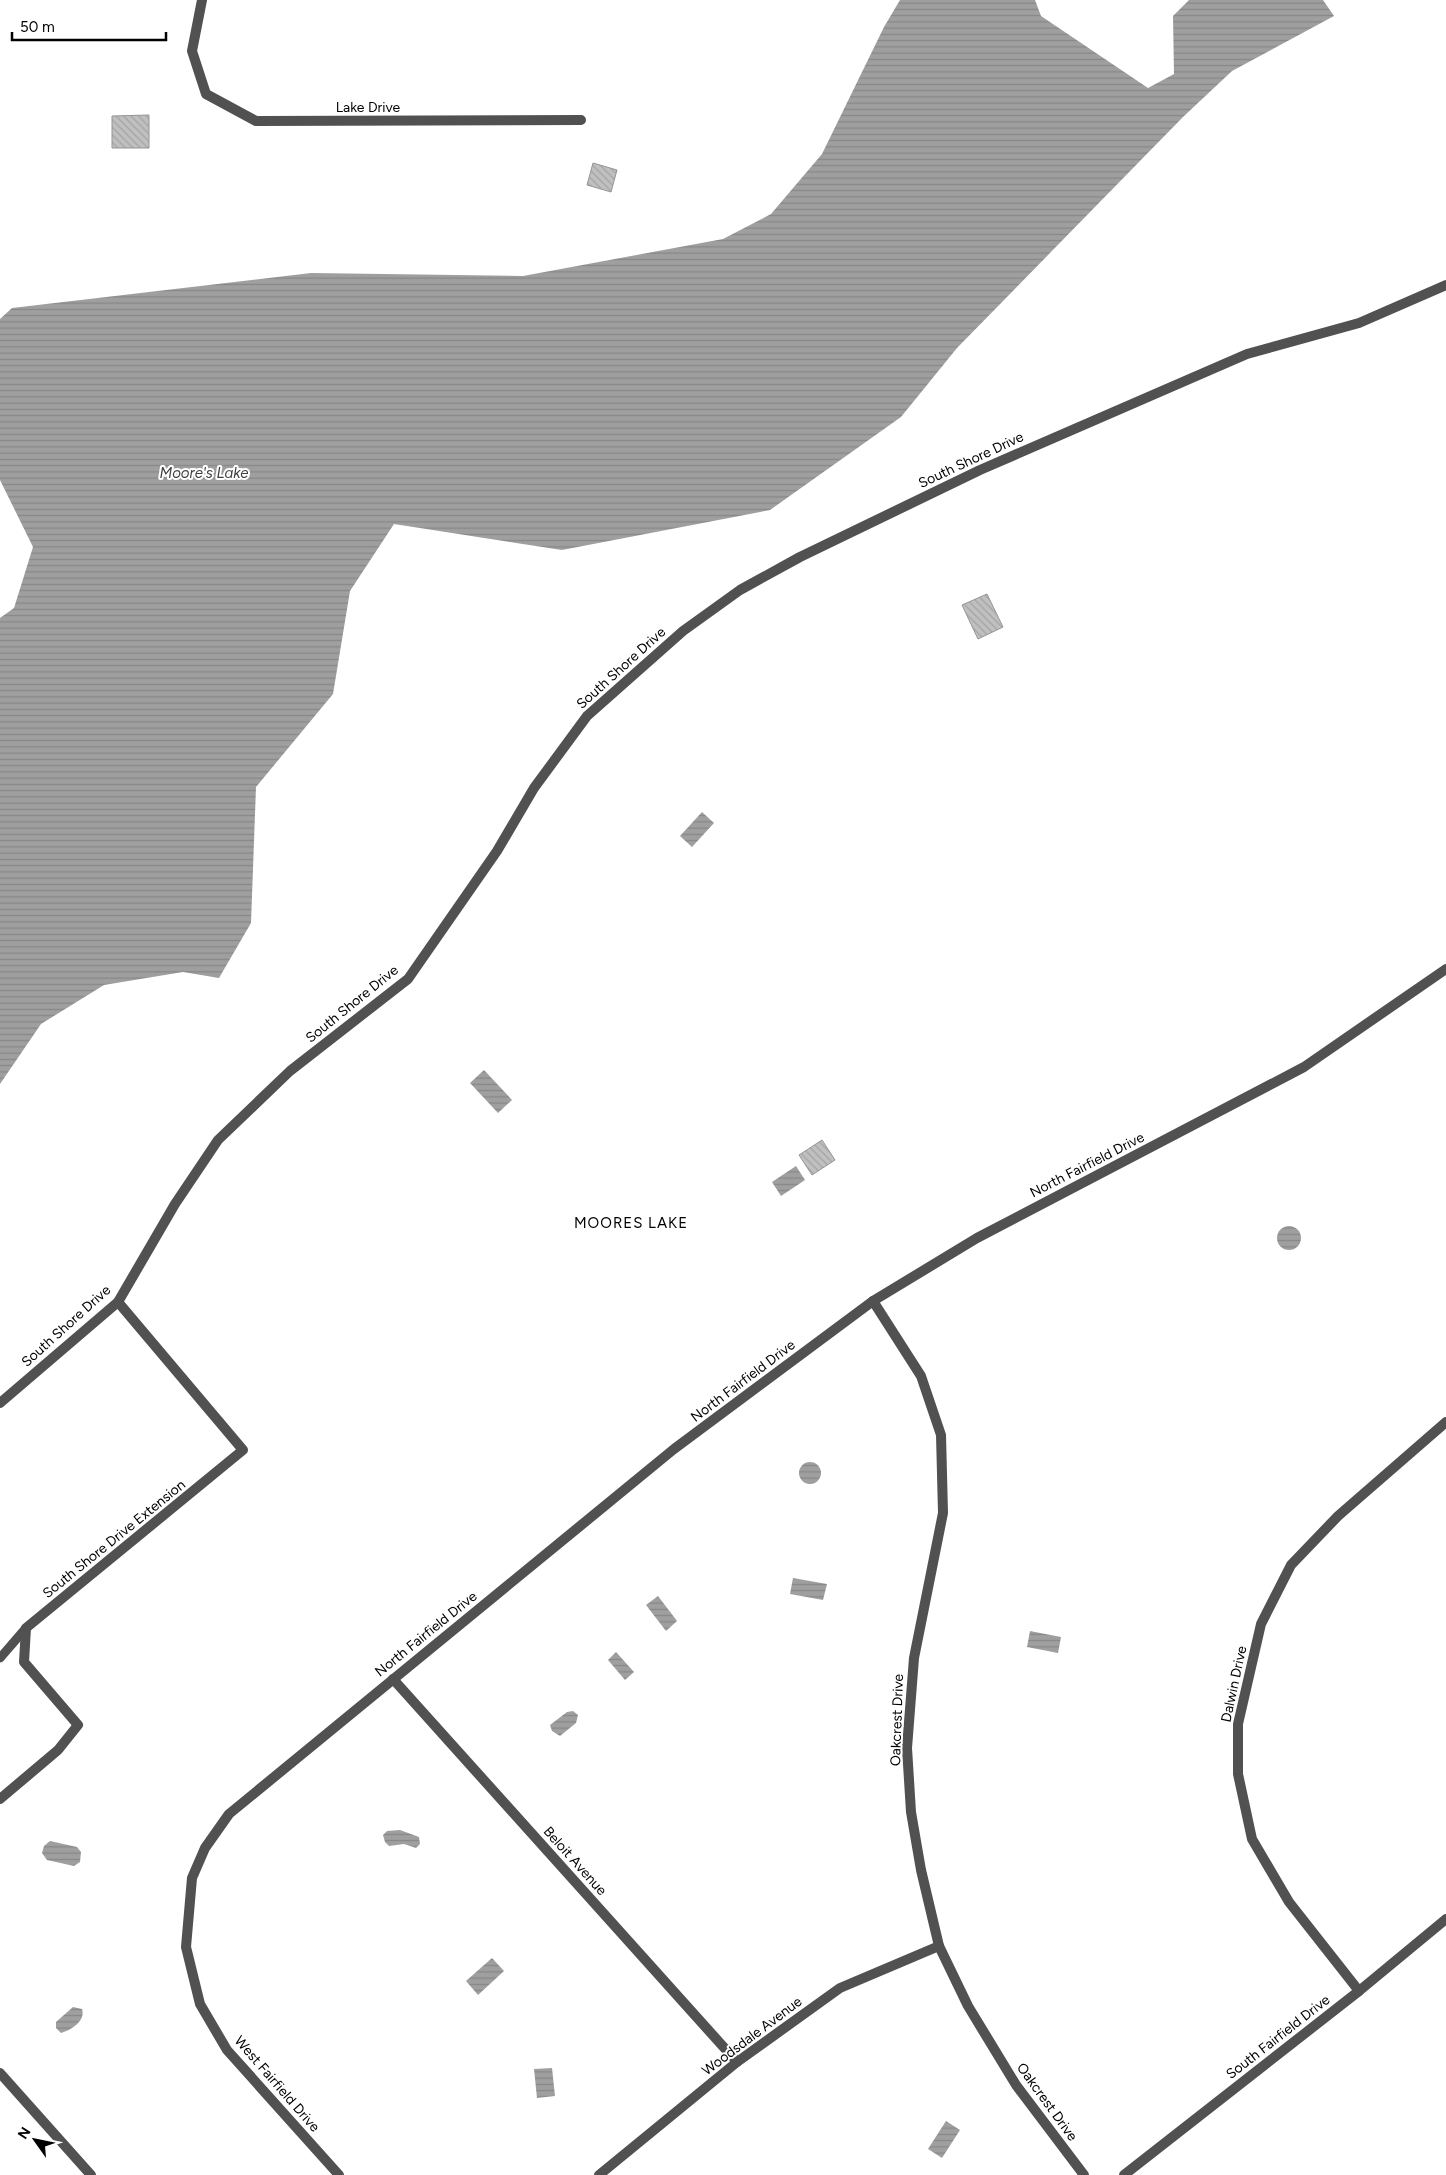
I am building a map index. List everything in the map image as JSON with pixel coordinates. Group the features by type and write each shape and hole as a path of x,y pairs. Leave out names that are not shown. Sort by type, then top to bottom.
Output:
{"street":[{"name":"Lake Drive","path":"202,0 192,51 206,94 256,122 581,120"},
{"name":"South Shore Drive","path":"0,1403 118,1302 175,1204 218,1140 290,1071 408,979 497,851 534,788 587,716 682,631 740,590 800,557 980,470 1247,354 1359,323 1446,285"},
{"name":"North Fairfield Drive","path":"186,1947 192,1878 205,1848 229,1814 674,1449 873,1301 977,1238 1304,1067 1446,969"},
{"name":"Oakcrest Drive","path":"873,1301 921,1376 941,1435 943,1513 914,1658 907,1748 911,1812 920,1870 939,1946 968,2006 1016,2085 1084,2175"},
{"name":"South Shore Drive Extension","path":"26,1628 243,1450 118,1302"},
{"name":"Dalwin Drive","path":"1359,1991 1289,1902 1252,1839 1238,1774 1238,1724 1261,1624 1291,1566 1338,1516 1446,1422"},
{"path":"0,1799 58,1750 78,1726 24,1662 26,1628"},
{"name":"Beloit Avenue","path":"393,1679 737,2062"},
{"name":"South Fairfield Drive","path":"1124,2175 1359,1991 1446,1919"},
{"name":"Woodsdale Avenue","path":"599,2175 737,2062 840,1988 939,1946"},
{"name":"West Fairfield Drive","path":"186,1947 200,2004 227,2050 339,2175"},
{"path":"0,2073 91,2175"}],"lane":[{"path":"0,1658 26,1628"}],"water":[{"name":"Moore's Lake","path":"900,0 1035,0 1041,16 1148,88 1174,74 1173,16 1189,0 1323,0 1334,16 1232,71 1183,117 957,348 901,417 770,510 562,550 394,524 350,591 333,694 256,787 251,923 219,978 183,972 104,985 41,1024 0,1084 0,618 14,608 33,547 0,480 0,319 12,308 311,273 523,276 723,239 771,214 822,154 884,27"},
{"path":"702,812 714,823 692,847 680,836"},
{"path":"484,1070 512,1100 498,1113 470,1083"},
{"path":"796,1166 805,1180 781,1196 772,1182"},
{"path":"1289,1226 1298,1229 1301,1238 1298,1247 1289,1250 1280,1247 1277,1238 1280,1229"},
{"path":"810,1462 818,1465 821,1473 818,1481 810,1484 802,1481 799,1473 802,1465"},
{"path":"793,1578 827,1584 823,1600 790,1594"},
{"path":"658,1596 677,1621 666,1631 646,1605"},
{"path":"1030,1631 1061,1637 1058,1653 1027,1647"},
{"path":"616,1652 634,1672 625,1680 608,1660"},
{"path":"573,1711 578,1715 576,1723 560,1736 552,1731 550,1725 567,1712"},
{"path":"400,1830 419,1837 420,1844 416,1848 404,1844 389,1846 385,1842 383,1835 387,1831"},
{"path":"50,1841 77,1847 81,1852 80,1862 74,1866 47,1860 42,1853 44,1846"},
{"path":"492,1958 504,1971 478,1995 466,1981"},
{"path":"73,2007 82,2009 82,2017 77,2024 61,2033 56,2028 56,2022"},
{"path":"552,2068 555,2096 537,2098 534,2069"},
{"path":"946,2121 960,2130 942,2158 928,2149"}],"building":[{"path":"149,115 149,148 112,148 112,116"},
{"path":"593,163 617,170 611,192 587,185"},
{"path":"987,594 1003,627 978,639 962,605"},
{"path":"822,1140 835,1160 812,1175 799,1155"}],"district":[{"name":"MOORES LAKE","path":"631,1223"}]}
